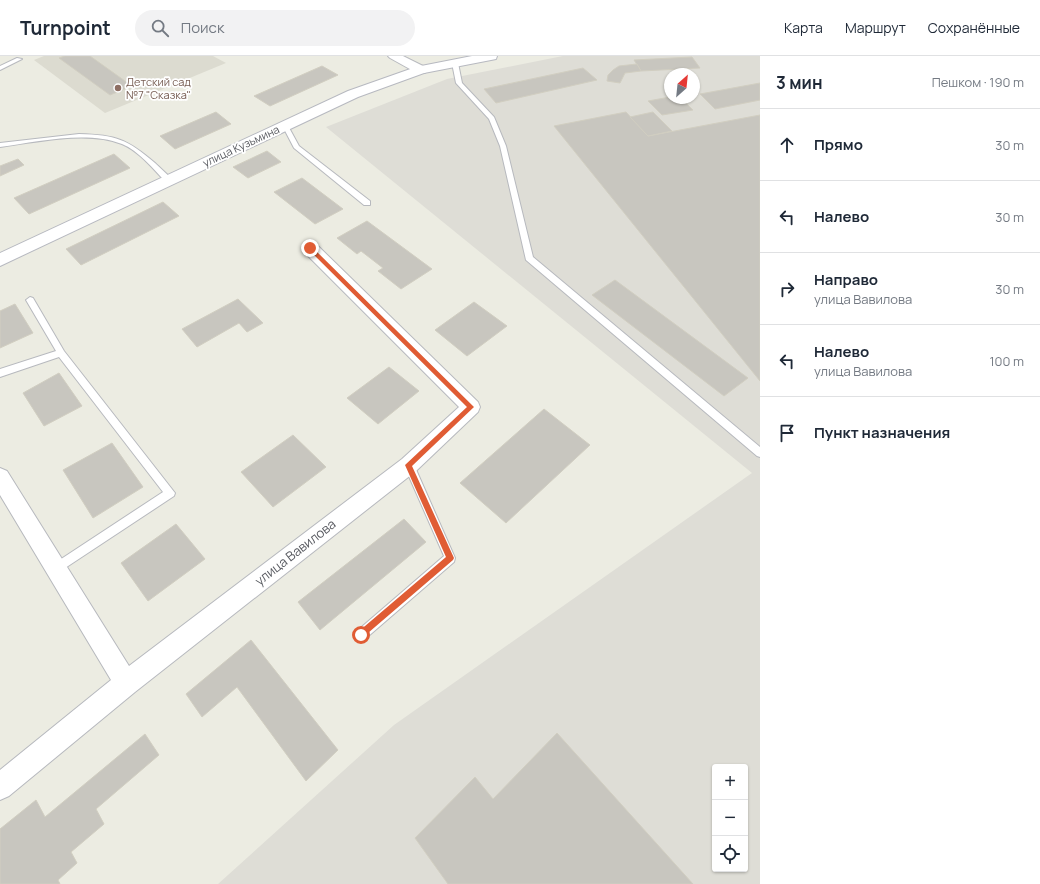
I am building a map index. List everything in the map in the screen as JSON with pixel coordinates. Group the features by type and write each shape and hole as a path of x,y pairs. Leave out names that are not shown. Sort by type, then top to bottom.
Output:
{"main road":[{"name":"улица Кузьмина","path":"0,260 353,94 421,70 492,56"}],"street":[{"path":"394,56 421,70"},
{"name":"улица Вавилова","path":"0,787 126,683 409,465 471,407 310,248"},
{"path":"0,477 126,683"}],"lane":[{"path":"0,68 19,57"},
{"path":"455,63 459,84 492,118 503,146 529,258 760,453"},
{"path":"285,125 296,147 367,203"},
{"path":"0,145 80,136 104,138 126,143 169,180"},
{"path":"30,300 61,353 170,493 56,569"},
{"path":"0,373 61,353"},
{"path":"361,635 450,558 409,465"}],"shaded area":[{"name":"Детский сад №7 \"Сказка\"","path":"44,56 213,56 226,63 105,113 34,60"},
{"path":"563,56 760,56 760,884 218,884 394,725 752,473 326,127 447,79"}],"building":[{"path":"65,56 90,56 132,86 110,95 59,58"},
{"path":"692,57 700,68 664,68 664,70 641,71 634,60"},
{"path":"637,64 641,71 625,73 620,83 607,81 608,75 619,66"},
{"path":"322,66 338,75 270,106 254,96"},
{"path":"583,68 597,80 496,103 484,89"},
{"path":"760,83 760,100 715,109 700,94"},
{"path":"664,98 664,104 687,104 693,110 662,115 648,101"},
{"path":"216,112 231,124 175,149 160,136"},
{"path":"626,112 648,136 760,115 760,381 554,126"},
{"path":"653,112 672,131 648,136 630,117"},
{"path":"267,151 281,162 248,178 233,167"},
{"path":"114,154 130,168 29,214 14,198"},
{"path":"18,159 24,165 0,176 0,166"},
{"path":"302,178 343,209 315,224 274,192"},
{"path":"163,202 179,216 81,265 66,249"},
{"path":"367,221 432,269 401,289 378,271 383,268 361,251 357,254 337,238"},
{"path":"615,280 748,378 724,396 592,295"},
{"path":"238,299 263,323 247,332 239,323 197,347 182,329"},
{"path":"474,302 507,326 467,356 435,330"},
{"path":"15,304 33,333 0,348 0,311"},
{"path":"389,367 419,391 378,424 347,398"},
{"path":"59,373 82,406 44,426 23,393"},
{"path":"544,409 590,445 506,523 460,483"},
{"path":"293,435 326,467 273,507 241,472"},
{"path":"112,443 143,487 93,518 63,470"},
{"path":"404,519 426,542 320,630 298,602"},
{"path":"176,524 205,559 148,601 121,563"},
{"path":"251,640 338,750 306,781 237,687 202,717 186,694"},
{"path":"557,733 693,884 448,884 415,838 475,777 493,799"},
{"path":"145,734 159,755 96,809 104,824 71,852 77,863 58,880 60,884 0,884 0,829 36,800 45,817"}],"place":[{"name":"Детский сад №7 \"Сказка\"","path":"118,88"}],"route":[{"path":"310,248 471,407 409,465 450,558 361,635"}]}
